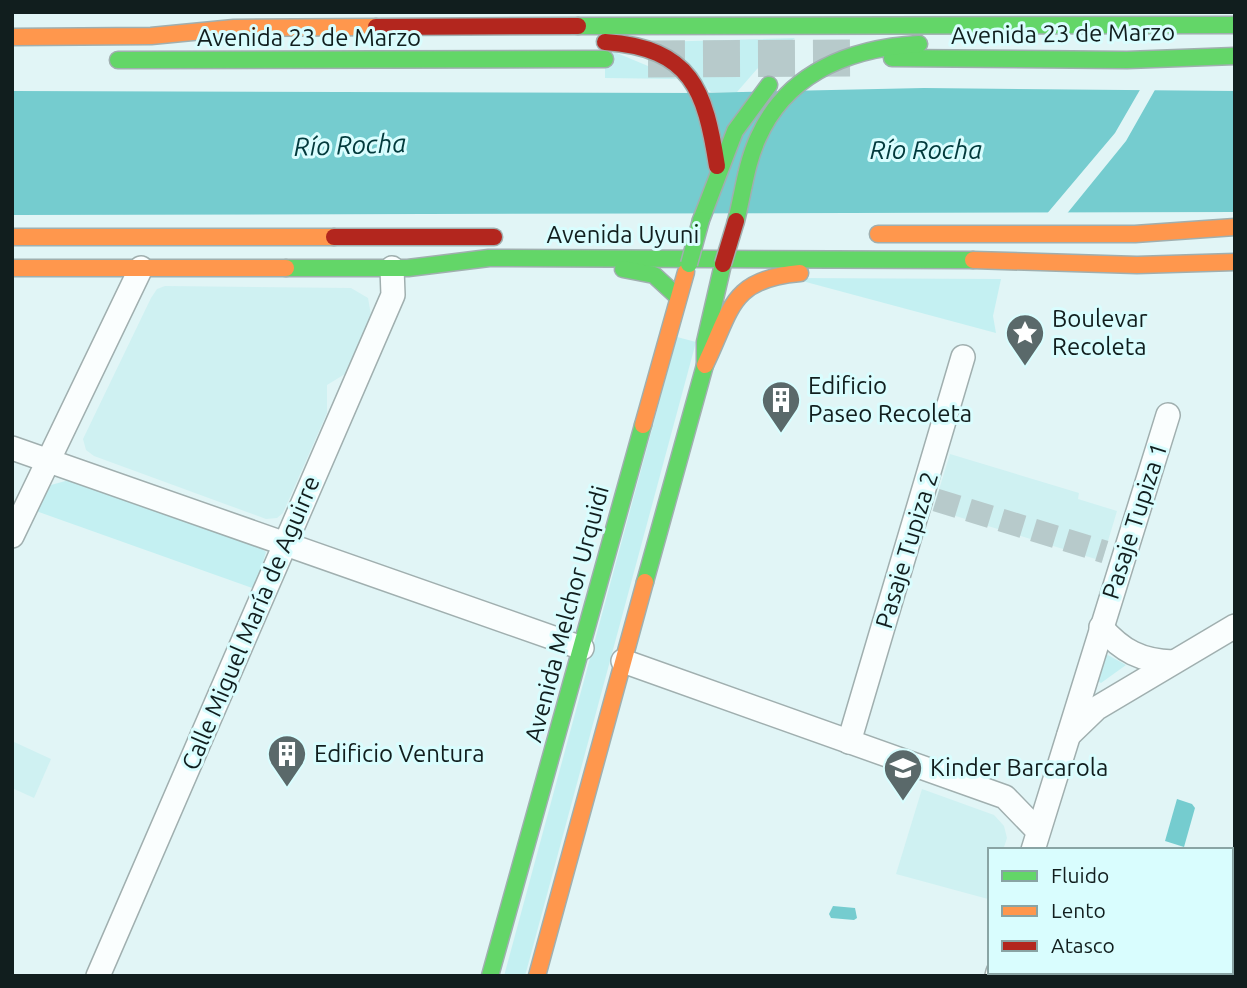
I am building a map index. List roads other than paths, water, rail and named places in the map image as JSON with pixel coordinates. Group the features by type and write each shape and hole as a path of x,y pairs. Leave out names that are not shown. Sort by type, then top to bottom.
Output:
{"main road":[{"path":"820,44 852,26"},
{"name":"Avenida 23 de Marzo","path":"12,37 151,36 234,28 1235,26"},
{"path":"158,60 223,45 630,42 661,54 680,68 699,93 707,109 717,166"},
{"path":"705,365 705,342 723,264 757,141 771,112 788,91 841,56 896,44 1126,47 1186,56"},
{"name":"Avenida 23 de Marzo","path":"892,58 1127,60 1235,56"},
{"name":"Avenida 23 de Marzo","path":"103,60 605,59"},
{"path":"717,166 745,114 778,76"},
{"name":"Avenida Melchor Urquidi","path":"490,976 678,297 717,166"},
{"path":"856,234 1135,234 1235,227"},
{"path":"1135,234 1235,242"},
{"name":"Avenida Uyuni","path":"680,235 747,235"},
{"name":"Avenida Uyuni","path":"12,237 517,237"},
{"name":"Avenida Uyuni","path":"12,268 400,268 489,258 895,258 1137,265 1235,262"},
{"path":"537,976 705,365 730,305 747,287 772,275 933,273 963,261"},
{"path":"1137,265 1235,275"},
{"path":"400,268 466,271 642,269 660,276 678,297"}],"street":[{"path":"12,536 141,268"},
{"name":"Calle Miguel María de Aguirre","path":"98,976 393,295 400,268"},
{"name":"Pasaje Tupiza 2","path":"849,742 930,499 963,357"},
{"name":"Pasaje Tupiza 1","path":"1035,840 1101,627 1114,554 1156,455 1168,415"},
{"path":"12,448 582,648"},
{"path":"1067,737 1097,708 1235,626"},
{"name":"Pasaje Tupiza 1","path":"1101,627 1115,643 1132,655 1152,661 1173,662"},
{"path":"624,661 1005,797 1035,840"}],"water":[{"name":"Río Rocha","path":"924,88 1235,91 1235,212 12,215 12,91 699,93"},
{"path":"1177,799 1192,804 1195,808 1184,847 1165,841"},
{"path":"833,906 855,908 857,918 831,918 829,914"}],"tunnel":[{"path":"648,59 856,58"},
{"path":"936,500 1105,552"}],"place":[{"name":"Boulevar Recoleta","path":"1025,367"},
{"name":"Edificio Paseo Recoleta","path":"781,434"},
{"name":"Edificio Ventura","path":"287,788"},
{"name":"Kinder Barcarola","path":"903,802"}]}
